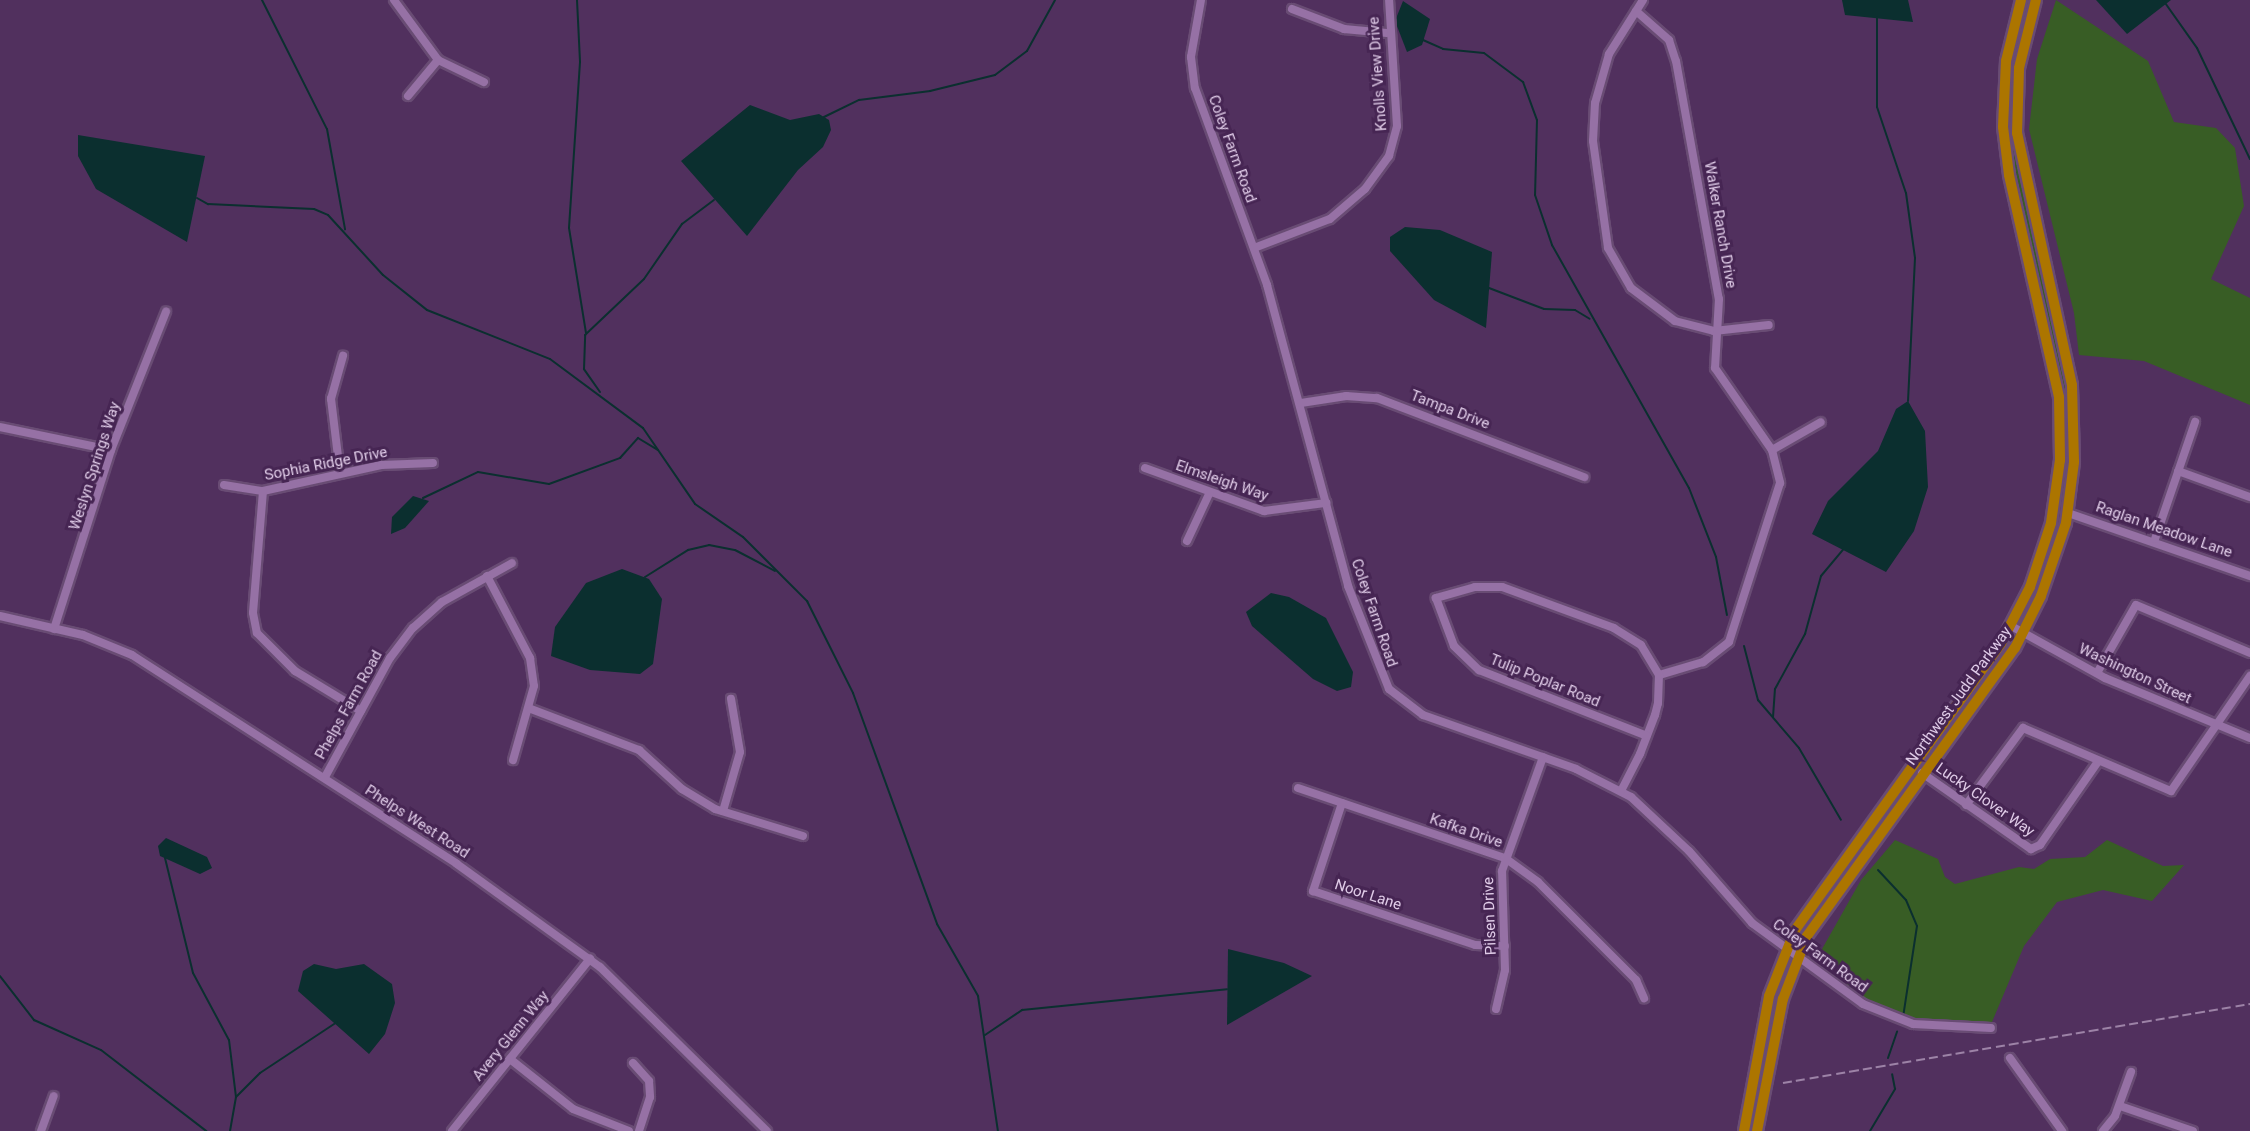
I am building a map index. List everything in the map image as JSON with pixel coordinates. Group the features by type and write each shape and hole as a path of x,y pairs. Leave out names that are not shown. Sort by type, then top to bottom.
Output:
{"highway":[{"name":"Northwest Judd Parkway","path":"1744,1131 1766,1010 1785,950 1816,892 2011,626 2049,531 2061,442 2055,366 2004,144 2004,76 2021,0"},
{"name":"Northwest Judd Parkway","path":"1757,1131 1779,1014 1796,959 1828,901 2024,633 2048,580 2068,513 2074,462 2072,385 2017,133 2019,68 2036,0"}],"street":[{"path":"394,0 438,60 484,82"},
{"name":"Coley Farm Road","path":"1201,0 1192,77 1254,248 1301,403 1326,503 1360,621 1393,695 1424,715 1543,757 1621,790 1657,819 1752,922 1785,950 1796,959 1900,1021 1991,1028"},
{"name":"Knolls View Drive","path":"1254,248 1330,219 1387,160 1397,126 1388,33 1389,0"},
{"path":"1642,0 1609,54 1595,103 1593,141 1605,240 1619,272 1644,302 1675,321 1714,331 1768,325"},
{"path":"1292,9 1344,30 1388,33"},
{"name":"Walker Ranch Drive","path":"1636,10 1668,40 1676,61 1719,299 1714,331 1718,375 1772,450 1780,476 1779,498 1733,635 1713,657 1659,675"},
{"path":"408,96 438,60"},
{"name":"Weslyn Springs Way","path":"54,629 111,450 166,312"},
{"path":"340,473 331,408 344,356"},
{"name":"Tampa Drive","path":"1301,403 1346,396 1377,398 1584,477"},
{"path":"1772,450 1821,422"},
{"path":"2155,539 2195,422"},
{"path":"0,427 111,450"},
{"name":"Sophia Ridge Drive","path":"224,485 263,491 340,473 433,464"},
{"name":"Elmsleigh Way","path":"1145,468 1272,513 1326,503"},
{"path":"2178,471 2250,497"},
{"path":"263,491 253,614 257,633 295,671 361,711"},
{"path":"1186,541 1210,492"},
{"name":"Raglan Meadow Lane","path":"2068,513 2155,539 2250,576"},
{"name":"Phelps Farm Road","path":"325,777 361,711 413,628 512,562"},
{"path":"488,576 530,658 531,709 513,760"},
{"name":"Tulip Poplar Road","path":"1647,736 1479,670 1454,646 1436,598 1475,587 1512,590 1626,633 1645,650 1659,675"},
{"path":"2097,673 2136,605 2250,652"},
{"name":"Phelps West Road","path":"0,616 54,629 132,655 325,777 590,959 767,1131"},
{"name":"Washington Street","path":"2011,626 2097,673 2250,738"},
{"path":"1621,790 1647,736 1658,703 1659,675"},
{"path":"1966,805 2022,728 2097,763 2171,791 2250,676"},
{"path":"723,811 740,752 731,699"},
{"path":"531,709 639,750 695,798 723,811 803,836"},
{"name":"Pilsen Drive","path":"1496,1010 1504,946 1500,897 1505,858 1543,757"},
{"name":"Lucky Clover Way","path":"1922,773 2031,849 2040,844 2097,763"},
{"name":"Kafka Drive","path":"1298,788 1505,858 1538,882 1636,980 1644,998"},
{"name":"Noor Lane","path":"1342,803 1313,891 1475,945 1504,946"},
{"name":"Avery Glenn Way","path":"452,1131 590,959"},
{"path":"2010,1058 2062,1131"},
{"path":"510,1059 573,1109 629,1131"},
{"path":"633,1063 649,1081 650,1097 639,1131"},
{"path":"2103,1131 2120,1106 2131,1072"},
{"path":"41,1131 54,1096"},
{"path":"2120,1106 2193,1131"}],"green space":[{"path":"2026,0 2032,0 2015,65 2013,134 2068,386 2070,449 2063,517 2062,387 2007,130 2009,72"},
{"path":"2056,0 2148,61 2174,122 2216,128 2235,148 2244,206 2211,279 2250,298 2250,405 2144,361 2079,355 2074,313 2029,129 2037,59"},
{"path":"1950,720 1940,743 1851,855"},
{"path":"1895,840 1938,859 1945,877 1955,884 2019,867 2034,869 2050,859 2085,857 2107,840 2163,866 2184,865 2152,901 2103,890 2057,902 2024,946 1992,1022 1913,1021 1890,1016 1827,971 1822,949 1861,880"}],"shaded area":[{"path":"1842,0 1908,0 1913,22 1845,15"},
{"path":"2096,0 2171,0 2127,34"},
{"path":"1403,1 1430,19 1422,45 1407,52 1395,21"},
{"path":"750,105 790,120 819,114 829,120 831,130 823,147 798,170 747,236 681,161"},
{"path":"78,135 205,156 187,242 96,189 78,156"},
{"path":"1405,227 1440,230 1492,252 1486,328 1434,300 1390,251 1390,237"},
{"path":"1908,401 1925,431 1928,487 1914,531 1886,572 1812,534 1828,501 1878,451 1896,409"},
{"path":"413,496 429,501 405,528 391,534 392,517"},
{"path":"622,569 649,579 662,599 653,664 640,674 590,670 551,656 555,627 586,583"},
{"path":"1271,593 1289,597 1326,618 1353,672 1351,687 1337,691 1313,679 1252,626 1246,612"},
{"path":"166,838 207,857 212,868 200,874 160,856 158,846"},
{"path":"1228,949 1284,963 1312,976 1227,1025"},
{"path":"314,964 336,969 364,964 392,984 395,1003 385,1034 369,1054 298,991 303,971"}],"waterway":[{"path":"262,0 327,129 345,229"},
{"path":"577,0 580,62 569,228 586,333"},
{"path":"824,117 859,100 930,91 995,75 1027,51 1055,0"},
{"path":"2163,0 2197,48 2250,159"},
{"path":"1877,17 1877,107 1906,193 1915,258 1908,401"},
{"path":"1423,40 1443,49 1484,53 1523,82 1537,120 1535,195 1552,245 1689,488 1716,557 1727,615"},
{"path":"197,198 208,204 314,209 328,215 383,275 427,310 550,359 643,428 695,504 743,537 807,601 853,693 937,924 978,996 998,1131"},
{"path":"600,392 584,369 585,335 644,279 682,224 714,200"},
{"path":"1489,288 1544,309 1575,310 1590,319"},
{"path":"423,498 478,472 549,484 620,458 638,438 658,450"},
{"path":"645,577 688,550 709,545 735,550 775,571"},
{"path":"1773,717 1775,689 1805,634 1821,576 1843,550"},
{"path":"1744,646 1758,700 1799,748 1841,820"},
{"path":"165,858 193,973 229,1040 236,1097 230,1131"},
{"path":"1878,870 1906,900 1917,926 1903,1017"},
{"path":"0,976 34,1020 101,1050 206,1131"},
{"path":"985,1035 1022,1010 1227,989"},
{"path":"236,1097 260,1073 337,1022"},
{"path":"1888,1058 1897,1032"},
{"path":"1870,1131 1895,1089 1892,1074"}],"railway":[{"path":"1783,1083 2250,1004"}]}
